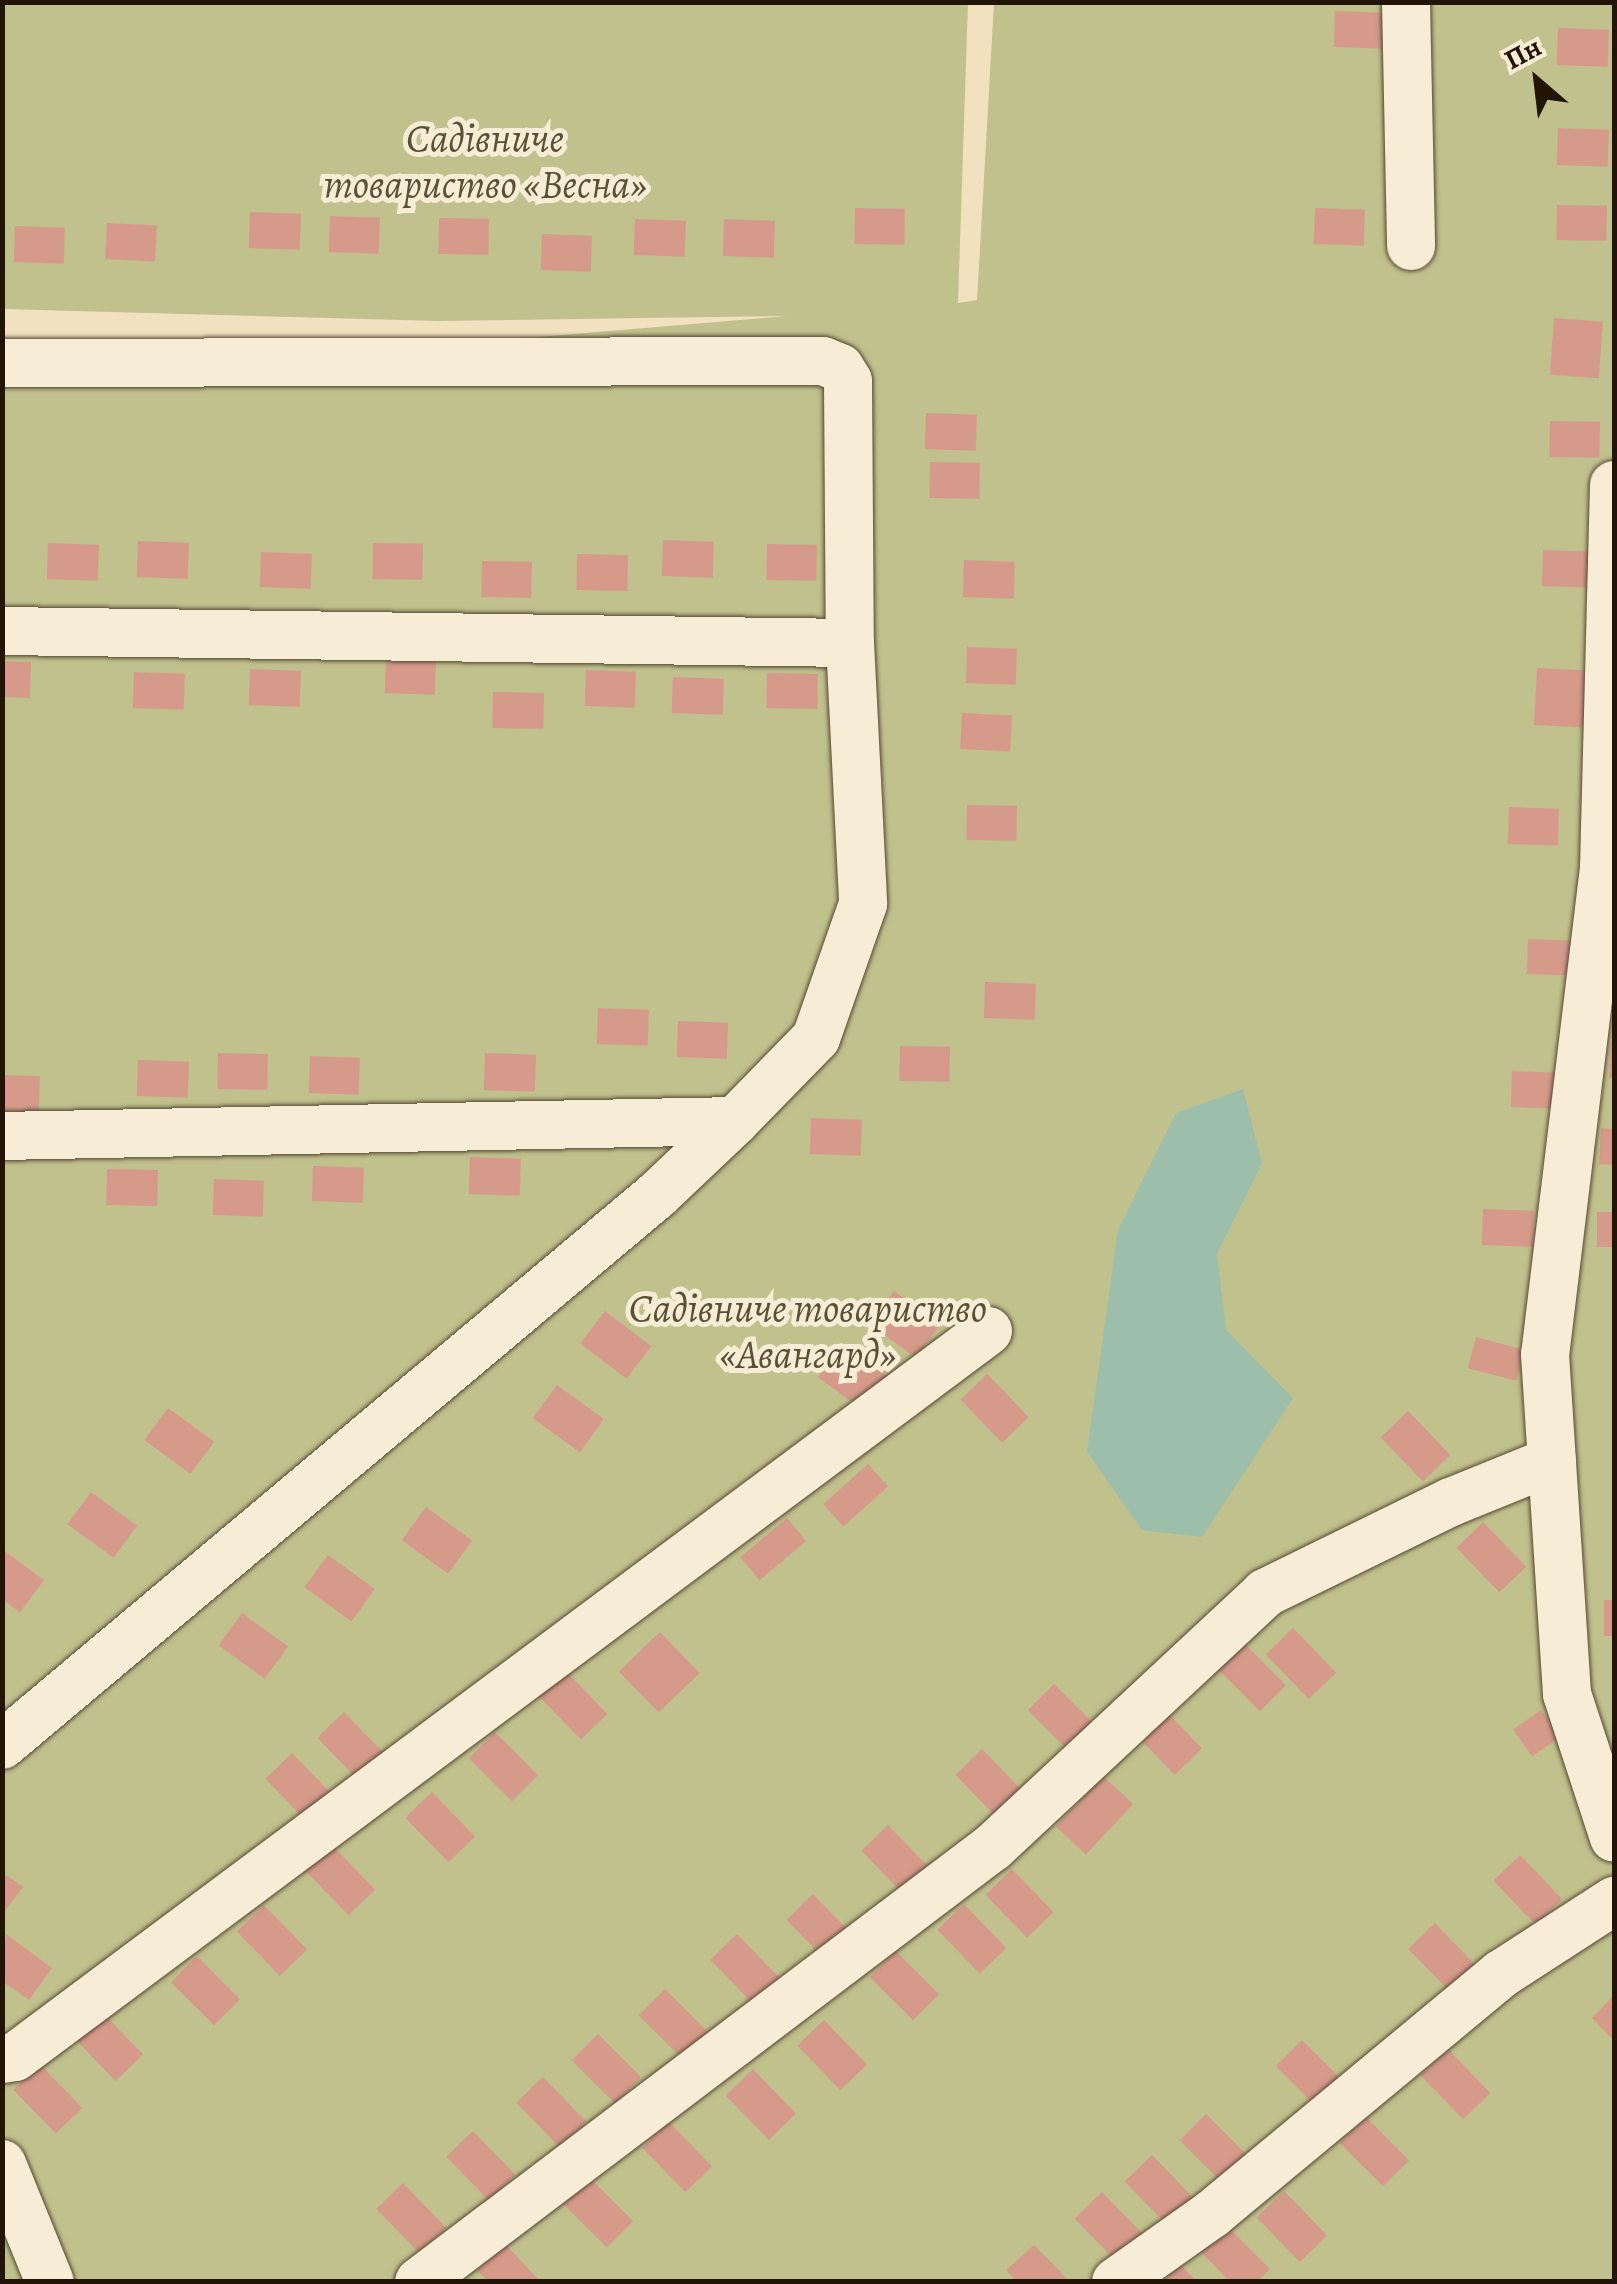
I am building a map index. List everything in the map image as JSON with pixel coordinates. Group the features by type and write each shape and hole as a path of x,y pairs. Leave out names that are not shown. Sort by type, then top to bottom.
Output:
{"street":[{"path":"1406,2 1411,246"},
{"path":"2,363 823,361 840,368 848,382 850,642 863,904 816,1038 734,1122 642,1208 2,1745"},
{"path":"1614,485 1604,868 1545,1354 1567,1694 1614,1838"},
{"path":"2,631 850,642"},
{"path":"2,1136 734,1122"},
{"path":"2,2059 15,2058 988,1331"},
{"path":"419,2282 993,1846 1265,1593 1451,1502 1552,1461"},
{"path":"1116,2282 1212,2214 1501,1974 1614,1900"},
{"path":"2,2164 50,2282"}],"green space":[{"name":"Садівниче товариство «Авангард»","path":"3,3 968,3 958,303 977,300 994,3 1614,3 1614,2281 3,2281 3,382 787,316 438,321 3,309"}],"shaded area":[{"path":"1243,1089 1262,1164 1217,1254 1226,1330 1293,1398 1202,1537 1142,1530 1087,1452 1118,1230 1176,1113"}],"building":[{"path":"1335,11 1386,13 1385,49 1334,47"},
{"path":"1558,28 1609,30 1608,67 1557,65"},
{"path":"1558,128 1609,130 1608,167 1557,165"},
{"path":"1557,205 1607,206 1606,241 1556,240"},
{"path":"855,208 905,209 904,245 854,244"},
{"path":"1315,208 1365,210 1364,246 1314,244"},
{"path":"250,212 301,214 300,250 249,248"},
{"path":"330,216 380,218 379,254 329,252"},
{"path":"439,218 489,219 488,255 438,254"},
{"path":"635,219 686,221 685,257 634,255"},
{"path":"724,219 775,221 774,258 723,256"},
{"path":"107,223 157,226 155,262 105,259"},
{"path":"15,226 65,228 64,264 14,262"},
{"path":"542,234 592,236 591,272 541,270"},
{"path":"1554,318 1603,321 1599,378 1550,375"},
{"path":"926,413 977,415 976,451 925,449"},
{"path":"1550,421 1600,422 1599,458 1549,457"},
{"path":"930,462 980,463 979,499 929,498"},
{"path":"663,540 714,542 713,578 662,576"},
{"path":"138,541 189,543 188,579 137,577"},
{"path":"48,543 99,545 98,581 47,579"},
{"path":"373,543 423,544 422,580 372,579"},
{"path":"767,544 817,545 816,581 766,580"},
{"path":"1543,550 1594,552 1593,588 1542,586"},
{"path":"261,552 312,554 311,589 260,587"},
{"path":"577,554 628,555 627,591 576,590"},
{"path":"964,560 1015,562 1014,599 963,597"},
{"path":"482,561 532,562 531,598 481,597"},
{"path":"967,647 1017,649 1016,685 966,683"},
{"path":"386,657 436,659 435,695 385,693"},
{"path":"2,661 31,662 30,698 2,697"},
{"path":"1537,668 1587,671 1584,728 1534,725"},
{"path":"250,669 301,671 300,707 249,705"},
{"path":"586,670 636,672 635,708 585,706"},
{"path":"134,672 185,674 184,710 133,708"},
{"path":"767,673 818,674 817,709 766,708"},
{"path":"673,677 724,679 723,715 672,713"},
{"path":"493,692 544,693 543,729 492,728"},
{"path":"962,713 1012,716 1010,752 960,749"},
{"path":"967,805 1017,806 1016,841 966,840"},
{"path":"1509,807 1559,809 1558,846 1508,844"},
{"path":"1528,939 1579,941 1578,976 1527,974"},
{"path":"985,982 1036,984 1035,1020 984,1018"},
{"path":"598,1008 649,1010 648,1046 597,1044"},
{"path":"678,1021 728,1023 727,1059 677,1057"},
{"path":"1614,1042 1614,1078 1609,1078"},
{"path":"900,1046 950,1047 949,1082 899,1081"},
{"path":"218,1053 268,1054 267,1090 217,1089"},
{"path":"485,1053 536,1055 535,1092 484,1090"},
{"path":"310,1056 360,1058 359,1095 309,1093"},
{"path":"138,1060 189,1062 188,1098 137,1096"},
{"path":"1512,1071 1563,1073 1562,1109 1511,1107"},
{"path":"2,1075 40,1076 39,1112 2,1111"},
{"path":"811,1118 862,1120 861,1156 810,1154"},
{"path":"1601,1128 1614,1129 1614,1165 1599,1164"},
{"path":"470,1157 521,1159 520,1196 469,1194"},
{"path":"313,1166 364,1168 363,1203 312,1201"},
{"path":"107,1169 158,1170 157,1206 106,1205"},
{"path":"214,1179 264,1181 263,1217 213,1215"},
{"path":"1483,1209 1534,1211 1533,1247 1482,1245"},
{"path":"1597,1212 1614,1212 1614,1247 1597,1247"},
{"path":"894,1291 940,1325 916,1358 870,1324"},
{"path":"605,1311 651,1346 627,1379 580,1344"},
{"path":"1476,1337 1524,1350 1516,1381 1468,1368"},
{"path":"842,1344 888,1378 864,1411 818,1377"},
{"path":"987,1374 1029,1417 1002,1443 960,1400"},
{"path":"557,1385 604,1419 580,1452 533,1418"},
{"path":"168,1408 214,1442 191,1474 144,1440"},
{"path":"1408,1411 1450,1455 1423,1481 1381,1437"},
{"path":"868,1464 888,1486 843,1526 823,1504"},
{"path":"91,1492 137,1526 114,1558 67,1524"},
{"path":"426,1507 472,1541 448,1574 402,1540"},
{"path":"787,1518 806,1541 760,1580 740,1557"},
{"path":"1483,1522 1526,1567 1499,1592 1456,1548"},
{"path":"2,1549 44,1580 20,1612 2,1599"},
{"path":"328,1555 375,1589 351,1621 304,1587"},
{"path":"1604,1600 1614,1600 1614,1636 1604,1636"},
{"path":"242,1613 288,1647 265,1679 218,1645"},
{"path":"1293,1628 1336,1673 1309,1699 1266,1654"},
{"path":"660,1632 700,1673 659,1713 619,1672"},
{"path":"1243,1642 1286,1685 1260,1711 1217,1668"},
{"path":"565,1670 607,1714 581,1740 538,1696"},
{"path":"1054,1684 1097,1727 1071,1753 1028,1710"},
{"path":"1159,1704 1202,1749 1175,1775 1132,1730"},
{"path":"1541,1710 1560,1737 1532,1757 1513,1730"},
{"path":"344,1712 387,1757 360,1782 317,1738"},
{"path":"495,1732 538,1775 512,1801 469,1758"},
{"path":"982,1749 1025,1794 998,1819 955,1775"},
{"path":"292,1753 334,1797 308,1823 265,1779"},
{"path":"1103,1776 1133,1804 1086,1854 1056,1826"},
{"path":"432,1792 475,1837 448,1862 405,1818"},
{"path":"888,1825 931,1870 904,1895 861,1851"},
{"path":"332,1845 375,1890 348,1915 305,1871"},
{"path":"1520,1855 1562,1899 1536,1925 1493,1881"},
{"path":"1012,1869 1054,1912 1027,1938 985,1895"},
{"path":"2,1872 23,1887 2,1915"},
{"path":"813,1894 856,1939 829,1964 786,1920"},
{"path":"964,1904 1006,1948 980,1974 937,1930"},
{"path":"264,1905 307,1950 280,1976 237,1931"},
{"path":"1435,1923 1477,1967 1451,1993 1408,1949"},
{"path":"6,1934 52,1968 29,2000 2,1981"},
{"path":"737,1934 780,1979 753,2004 710,1960"},
{"path":"896,1951 939,1994 913,2020 870,1977"},
{"path":"197,1956 240,1999 214,2025 171,1982"},
{"path":"665,1989 708,2032 682,2058 639,2015"},
{"path":"1614,1995 1614,2041 1592,2018"},
{"path":"100,2010 143,2055 116,2081 73,2036"},
{"path":"824,2020 867,2065 840,2090 797,2046"},
{"path":"598,2034 641,2077 615,2103 572,2060"},
{"path":"1302,2040 1345,2083 1319,2109 1276,2066"},
{"path":"1448,2049 1490,2093 1463,2119 1421,2075"},
{"path":"40,2064 82,2108 56,2134 13,2090"},
{"path":"753,2069 796,2114 769,2140 726,2095"},
{"path":"543,2077 586,2122 559,2147 516,2103"},
{"path":"1206,2114 1249,2157 1223,2183 1180,2140"},
{"path":"1366,2117 1409,2160 1383,2186 1340,2143"},
{"path":"669,2122 712,2167 685,2192 642,2148"},
{"path":"473,2131 515,2175 489,2201 446,2157"},
{"path":"1152,2155 1194,2198 1166,2225 1125,2181"},
{"path":"590,2178 633,2221 607,2247 564,2204"},
{"path":"403,2183 446,2228 419,2253 376,2209"},
{"path":"1284,2191 1327,2236 1300,2262 1257,2217"},
{"path":"1102,2192 1145,2237 1118,2263 1075,2218"},
{"path":"1227,2226 1270,2269 1257,2282 1230,2282 1201,2252"},
{"path":"501,2240 541,2282 488,2282 474,2267"},
{"path":"1034,2245 1070,2282 1017,2282 1006,2270"},
{"path":"1181,2265 1197,2282 1164,2282"}],"park label":[{"name":"Садівниче товариство «Весна»","path":"485,162"}]}
